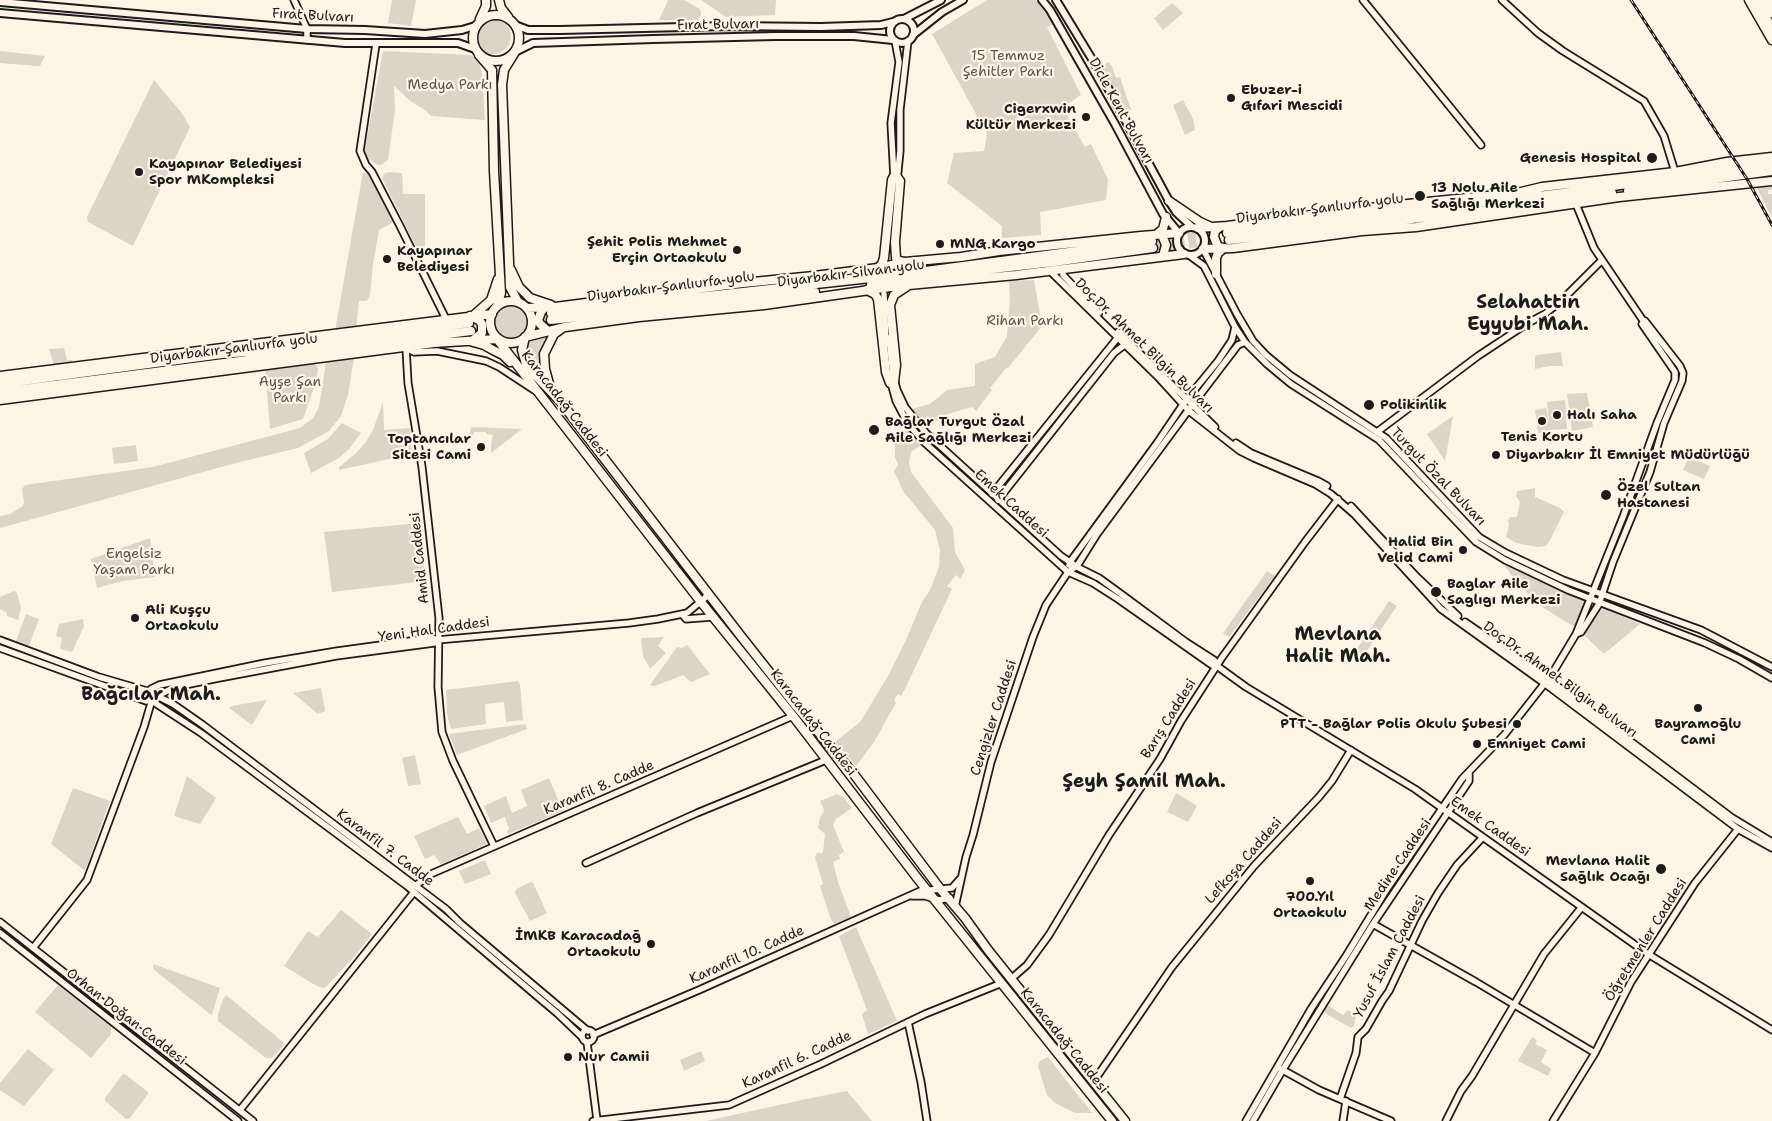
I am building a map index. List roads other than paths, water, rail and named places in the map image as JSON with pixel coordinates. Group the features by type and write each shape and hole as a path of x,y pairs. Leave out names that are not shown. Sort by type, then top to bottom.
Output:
{"highway":[{"path":"486,0 486,6 472,33 472,41 477,52 492,70 494,171 501,293 490,322 497,339"},
{"path":"500,0 501,8 512,22 519,38 515,52 504,70 502,85 510,287 518,302 526,308 531,318 530,331 525,337"},
{"path":"1749,0 1772,40"},
{"path":"1756,0 1772,28"},
{"path":"1764,0 1772,14"},
{"path":"478,23 495,14 512,22"},
{"path":"477,52 486,60 494,61 502,60 515,52"},
{"path":"1195,227 1220,227 1517,193 1542,187 1675,172 1727,162 1772,157"},
{"name":"Diyarbakır-Şanlıurfa yolu","path":"1380,222 1228,236 1772,164"},
{"path":"1203,249 1444,223 1679,184 1772,171"},
{"path":"878,268 884,258 892,180 896,176 900,181 895,242 896,258 899,261 905,262"},
{"path":"1380,222 1772,180"},
{"path":"1650,194 1679,184"},
{"path":"1169,202 1211,227"},
{"path":"1157,234 1163,229 1166,216"},
{"path":"1380,222 1444,223"},
{"path":"1220,227 1215,230 1214,237 1218,247 1224,248"},
{"path":"961,257 998,251 1179,233"},
{"path":"1157,234 1162,235 1166,245 1163,256"},
{"name":"Diyarbakır-Şanlıurfa yolu","path":"550,312 634,305 880,277 1049,255 1152,245"},
{"name":"Diyarbakır-Silvan yolu","path":"550,312 726,302 1054,262 1152,245"},
{"path":"1216,274 1216,258 1218,253 1224,248"},
{"path":"0,400 461,341 497,339 509,343 565,327 639,317 764,305 867,290 1187,254"},
{"path":"548,331 538,320 541,312 648,294 878,268 905,262 961,257 1049,255"},
{"path":"509,264 519,287 530,298 550,312"},
{"path":"960,280 1031,264"},
{"path":"471,321 491,300 500,267"},
{"path":"701,296 780,279"},
{"path":"892,383 896,365 891,302 897,292 908,286"},
{"path":"867,290 875,294 878,299 886,372 892,383"},
{"path":"726,302 793,300"},
{"path":"497,306 507,301 518,302"},
{"path":"526,308 550,312"},
{"path":"471,321 492,314"},
{"path":"0,376 142,357 278,342 446,319 479,320 482,324 482,332 473,340"},
{"name":"Diyarbakır-Şanlıurfa yolu","path":"0,384 222,354 269,350 471,321"},
{"name":"Diyarbakır-Şanlıurfa yolu","path":"0,392 300,354 471,321"},
{"path":"551,391 545,369 544,354 554,334 565,327"},
{"name":"Karacadağ Caddesi","path":"525,337 522,350 526,364 560,401 708,594 796,706 853,774 941,890 1125,1121"},
{"name":"Karacadağ Caddesi","path":"497,339 550,405 712,617 793,716 918,879 1112,1121"},
{"path":"461,341 484,345 503,355 524,374"},
{"path":"269,350 278,342"},
{"path":"279,364 300,354"},
{"path":"83,366 123,367"},
{"path":"83,382 107,386"},
{"path":"692,589 696,586 702,586"}],"main road":[{"path":"941,0 904,19 893,22 889,29 894,41 903,43 908,41 942,12 964,0"},
{"name":"Dicle Kent Bulvarı","path":"1042,0 1050,10 1166,216 1179,233"},
{"name":"Dicle Kent Bulvarı","path":"1056,0 1094,62 1169,202 1176,212 1195,227"},
{"name":"Fırat Bulvarı","path":"0,2 307,29 425,34 462,30 478,23"},
{"name":"Fırat Bulvarı","path":"0,13 307,40 376,44 458,43 477,52"},
{"path":"904,19 911,23 913,35"},
{"name":"Fırat Bulvarı","path":"512,22 528,30 560,30 726,26 821,27 881,25 893,22"},
{"name":"Fırat Bulvarı","path":"515,52 533,43 653,39 854,36 894,41"},
{"path":"1186,227 1195,227 1205,236 1206,242 1198,254 1187,254 1177,245 1179,233 1186,227"}],"street":[{"path":"294,0 307,29 307,40"},
{"path":"1363,0 1481,145"},
{"path":"1502,0 1538,33 1563,51 1644,101 1664,136 1675,172"},
{"path":"894,41 899,62 891,123 896,176"},
{"path":"890,259 896,176 900,151 900,110 908,41"},
{"path":"376,44 360,151 446,319"},
{"path":"1590,189 1612,179"},
{"path":"1428,209 1444,200"},
{"path":"1246,1121 1280,1068 1311,1009 1385,892 1445,812 1462,779 1504,734 1546,681 1576,634 1594,592 1675,380 1675,372 1594,248 1575,201"},
{"path":"1348,211 1384,214"},
{"name":"Turgut Özal Bulvarı","path":"1203,249 1251,337 1266,355 1290,375 1386,438 1479,537 1506,553 1563,580 1701,630 1772,668"},
{"name":"Turgut Özal Bulvarı","path":"1187,254 1204,266 1235,327 1245,342 1266,364 1291,384 1379,440 1476,542 1505,560 1599,604"},
{"path":"1377,432 1478,356 1545,314 1562,300 1602,260"},
{"name":"Doç.Dr. Ahmet Bilgin Bulvarı","path":"1064,268 1063,275 1119,336"},
{"name":"Doç.Dr. Ahmet Bilgin Bulvarı","path":"1049,270 1185,402 1189,411 1240,451 1316,484 1338,499 1441,609 1546,681 1738,829 1772,848"},
{"name":"Emek Caddesi","path":"885,295 892,383 896,401 904,418 926,443 1068,572 1093,583 1246,687 1414,789 1648,954 1772,1030"},
{"path":"1576,634 1581,632 1599,604 1650,472 1664,423 1682,381 1683,373 1680,366 1644,322"},
{"name":"Cengizler Caddesi","path":"1068,572 1070,562 1232,340 1235,327"},
{"path":"992,494 1119,336"},
{"name":"Cengizler Caddesi","path":"955,907 991,762 1033,637 1046,605 1068,572 1076,566 1097,534 1193,404 1238,345 1245,342"},
{"path":"998,500 1108,360 1126,343"},
{"path":"406,348 414,352 437,351 486,361 499,367 538,392"},
{"name":"Amid Caddesi","path":"406,348 408,383 429,519 439,618 436,642 442,732 453,761 494,846"},
{"name":"Emek Caddesi","path":"892,383 900,399 926,433 998,500 1070,562 1099,578 1186,642 1214,660 1217,666"},
{"name":"Doç.Dr. Ahmet Bilgin Bulvarı","path":"1185,402 1193,404 1233,442 1252,453 1318,481 1335,492 1358,512 1417,578 1454,613 1731,817 1772,842"},
{"name":"Barış Caddesi","path":"1011,979 1027,965 1049,935 1109,835 1160,759 1181,721 1217,666 1338,499"},
{"name":"Yeni Hal Caddesi","path":"154,700 175,687 336,656 436,642 642,622 687,613 708,594"},
{"path":"1599,604 1705,643 1740,659 1772,678"},
{"path":"682,614 686,619 712,617"},
{"path":"154,700 144,695 159,685 310,656 432,638 436,642"},
{"path":"0,640 99,677 149,690 156,690 154,700 87,880 33,948"},
{"name":"Karanfil 7. Cadde","path":"0,648 154,700 173,704 308,803 415,889 582,1037"},
{"path":"173,704 171,694 175,687"},
{"name":"Karanfil 7. Cadde","path":"154,700 415,889 446,909 588,1031"},
{"name":"Karanfil 8. Cadde","path":"240,1110 415,889 431,874 793,716"},
{"name":"Lefkoşa Caddesi","path":"1094,1081 1172,967 1234,890 1319,797 1332,781 1351,750"},
{"path":"586,864 697,813 826,760"},
{"name":"Medine Caddesi","path":"1253,1121 1280,1068 1445,812"},
{"name":"Öğretmenler Caddesi","path":"1553,1121 1595,1053 1621,1000 1648,954 1695,884 1738,829"},
{"name":"Yusuf İslam Caddesi","path":"1343,1121 1343,1100 1356,1053 1358,1037 1366,1029 1389,991 1426,915 1457,865 1483,837"},
{"path":"941,890 952,888 961,878"},
{"path":"918,879 910,896 949,899 958,893"},
{"name":"Karanfil 10. Cadde","path":"593,1035 910,896 927,890 941,890"},
{"path":"1446,1121 1461,1091 1472,1076 1544,954 1581,908"},
{"path":"0,922 253,1121"},
{"path":"1373,924 1514,1004 1595,1053"},
{"name":"Orhan Doğan Caddesi","path":"0,933 238,1121"},
{"name":"Karanfil 6. Cadde","path":"595,1120 729,1105 952,1002 1002,983"},
{"path":"908,1022 927,1121"},
{"path":"587,1042 592,1040 593,1035 588,1031 583,1033 582,1037 587,1042 595,1120"},
{"path":"1280,1068 1302,1082 1391,1121"}],"tunnel":[{"path":"1152,241 1227,233"},
{"path":"1153,248 1229,240"},
{"path":"887,295 893,260"},
{"path":"469,323 551,313"},
{"path":"471,331 551,320"}],"railway":[{"path":"1631,0 1747,179 1772,225"}],"place":[{"name":"Ebuzer-i Gıfari Mescidi","path":"1231,98"},
{"name":"Cigerxwin Kültür Merkezi","path":"1086,117"},
{"name":"Genesis Hospital","path":"1652,158"},
{"name":"Kayapınar Belediyesi Spor MKompleksi","path":"139,172"},
{"name":"13 Nolu Aile Sağlığı Merkezi","path":"1420,196"},
{"name":"MNG Kargo","path":"940,244"},
{"name":"Şehit Polis Mehmet Erçin Ortaokulu","path":"737,250"},
{"name":"Kayapınar Belediyesi","path":"387,259"},
{"name":"Polikinlik","path":"1369,405"},
{"name":"Halı Saha","path":"1557,415"},
{"name":"Tenis Kortu","path":"1542,421"},
{"name":"Bağlar Turgut Özal Aile Sağlığı Merkezi","path":"874,430"},
{"name":"Toptancılar Sitesi Cami","path":"481,447"},
{"name":"Diyarbakır İl Emniyet Müdürlüğü","path":"1496,455"},
{"name":"Özel Sultan Hastanesi","path":"1606,495"},
{"name":"Halid Bin Velid Cami","path":"1463,550"},
{"name":"Baglar Aile Saglıgı Merkezi","path":"1436,592"},
{"name":"Ali Kuşçu Ortaokulu","path":"135,618"},
{"name":"Bayramoğlu Cami","path":"1698,708"},
{"name":"PTT - Bağlar Polis Okulu Şubesi","path":"1517,724"},
{"name":"Emniyet Cami","path":"1477,744"},
{"name":"Mevlana Halit Sağlık Ocağı","path":"1661,869"},
{"name":"700.Yıl Ortaokulu","path":"1310,881"},
{"name":"İMKB Karacadağ Ortaokulu","path":"651,944"},
{"name":"Nur Camii","path":"568,1057"}],"district":[{"name":"Selahattin Eyyubi Mah.","path":"1528,314"},
{"name":"Mevlana Halit Mah.","path":"1338,646"},
{"name":"Bağcılar Mah.","path":"151,695"},
{"name":"Şeyh Şamil Mah.","path":"1144,782"}],"park label":[{"name":"15 Temmuz Şehitler Parkı","path":"1008,64"},
{"name":"Medya Parkı","path":"450,85"},
{"name":"Rihan Parkı","path":"1025,321"},
{"name":"Ayşe Şan Parkı","path":"290,390"},
{"name":"Engelsiz Yaşam Parkı","path":"134,562"}]}
